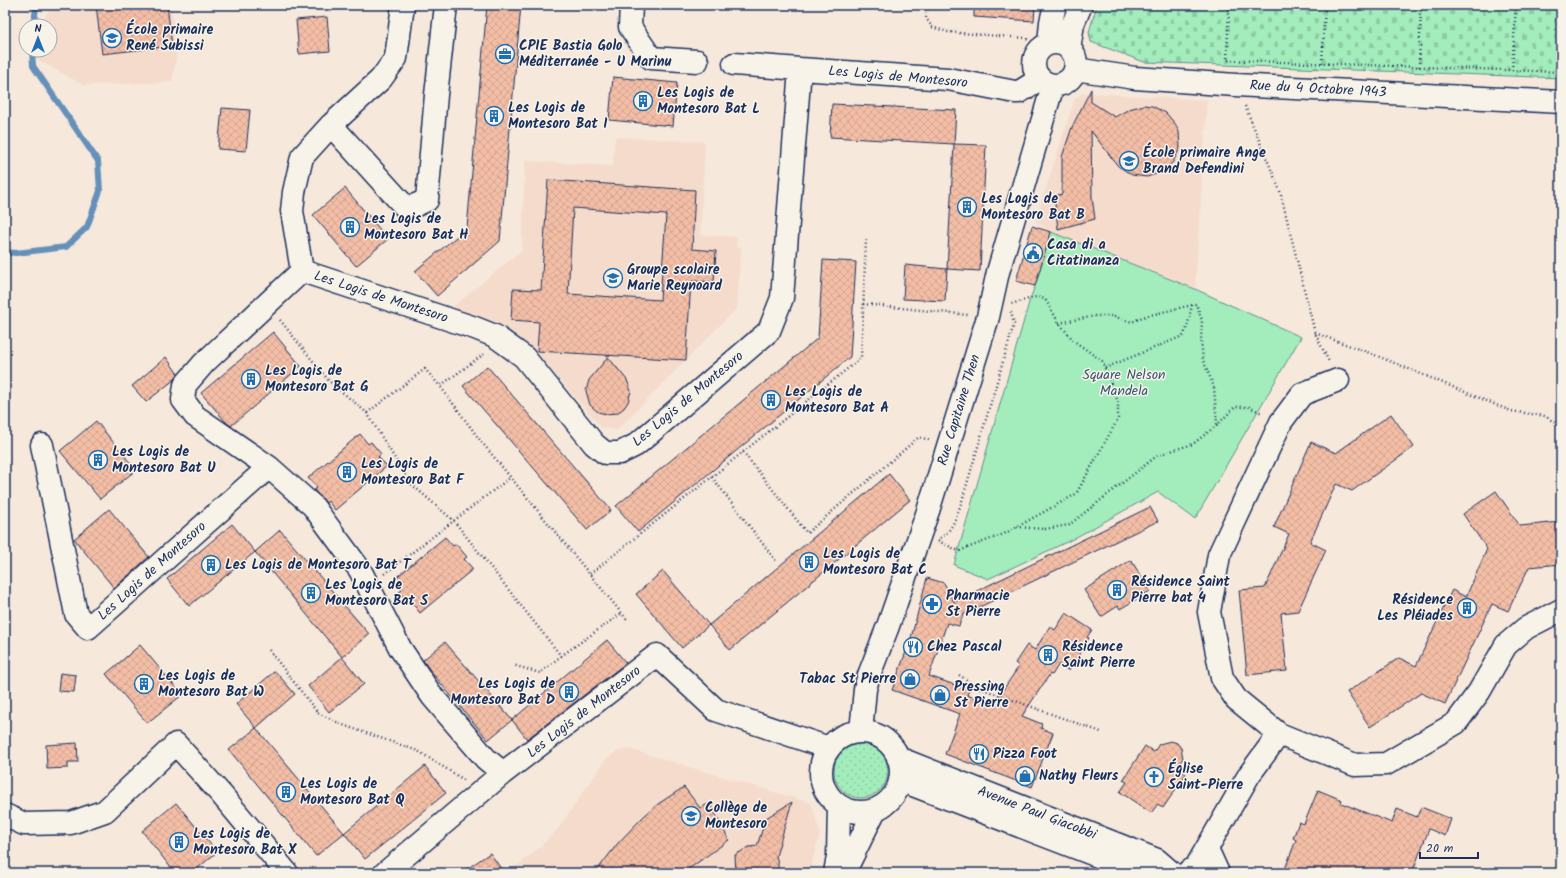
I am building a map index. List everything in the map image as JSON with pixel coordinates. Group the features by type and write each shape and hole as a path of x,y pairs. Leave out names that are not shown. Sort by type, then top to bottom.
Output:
{"main road":[{"name":"Les Logis de Montesoro","path":"302,271 292,211 294,192 302,157 331,125 381,79 396,58 403,5"},
{"path":"331,125 407,209 427,200 446,5"},
{"path":"632,5 630,27 651,58 697,61"},
{"path":"1055,5 1051,22 1059,52 1072,76 1067,81 1060,84 1047,82 1036,73 1034,59 1037,52 1059,52"},
{"path":"1059,52 1074,24 1081,5"},
{"name":"Rue du 4 Octobre 1943","path":"1059,52 1135,78 1236,85 1561,102"},
{"name":"Les Logis de Montesoro","path":"734,64 948,79 1015,92 1047,82"},
{"name":"Les Logis de Montesoro","path":"302,271 495,336 524,357 594,444 605,453 620,453 636,445 769,331 782,298 800,69"},
{"name":"Rue Capitaine Then","path":"861,732 865,689 869,675 888,626 928,511 988,317 998,272 1047,82"},
{"name":"Les Logis de Montesoro","path":"302,271 204,363 185,385 183,400 196,416 269,466 313,506 360,570 400,648 432,696 486,759 503,773"},
{"path":"1338,380 1302,394 1281,422 1218,555 1209,612 1222,678 1236,699 1279,734 1355,765 1386,764 1456,722 1479,692 1506,645 1526,628 1561,610"},
{"name":"Les Logis de Montesoro","path":"42,445 76,614 88,628 269,466"},
{"name":"Les Logis de Montesoro","path":"385,873 503,773 657,655 716,710 829,748"},
{"path":"861,732 873,734 884,740 892,748 898,758 901,769 900,780 895,793 886,803 875,810 856,812 839,806 829,797 823,786 821,773 823,760 829,748 838,740 849,734 861,732"},
{"path":"1187,873 1196,867 1249,775 1279,734"},
{"path":"5,815 24,824 71,823 105,811 176,744 221,794 287,873"},
{"name":"Avenue Paul Giacobbi","path":"898,758 1157,860 1172,873"},
{"name":"Avenue Paul Giacobbi","path":"900,780 1142,873"},
{"path":"835,873 838,856 839,806"},
{"path":"844,873 875,810"},
{"path":"1207,849 1218,873"}],"path":[{"path":"928,5 926,18 932,27 948,32 1025,38 1059,52"},
{"path":"1229,5 1227,60 1561,72"},
{"path":"1322,63 1325,5"},
{"path":"1419,67 1421,5"},
{"path":"1512,70 1516,5"},
{"path":"1236,85 1256,129 1280,191 1314,332 1338,380"},
{"path":"590,574 861,358 866,240"},
{"path":"998,272 1014,324 962,501 953,523 946,535 936,540 958,551 1004,534 1076,494 1118,419 1118,402 1102,361 1074,341 1060,323 1045,299 1036,297 1008,304"},
{"path":"266,304 329,381 367,414 410,483 454,521 560,656"},
{"path":"863,304 988,317"},
{"path":"1060,323 1095,316 1112,316 1132,322 1196,304 1202,320 1201,340 1203,360 1214,388 1217,425"},
{"path":"1105,368 1183,336 1187,328 1192,305"},
{"path":"1314,332 1511,411 1545,416 1561,427"},
{"path":"440,386 482,356 495,336"},
{"path":"367,414 425,369 440,386 480,440 628,621"},
{"path":"1017,527 1046,529 1069,525 1158,455 1193,444 1217,425 1235,407 1249,407 1281,422"},
{"path":"743,452 807,533 919,437 948,447"},
{"path":"368,586 511,477"},
{"path":"712,477 776,561"},
{"path":"513,665 540,673 560,656 622,613"},
{"path":"269,650 318,713 343,725 418,751 481,791"},
{"path":"959,675 978,686 1101,732"}],"shaded area":[{"name":"École primaire René Subissi","path":"52,5 171,5 176,57 172,82 83,85 35,58 58,58 58,18 45,18"},
{"name":"École primaire Ange Brand Defendini","path":"1083,93 1207,100 1195,289 1051,232 1035,221 1075,99"},
{"name":"Groupe scolaire Marie Reynoard","path":"615,137 705,142 700,235 737,237 736,247 741,247 737,308 617,430 602,428 538,355 508,331 453,307 522,250 525,161 613,166"},
{"name":"Collège de Montesoro","path":"629,749 811,803 820,833 809,873 509,873 535,852 558,829 606,759 618,751"}],"green space":[{"path":"1097,5 1561,5 1561,78 1144,62 1091,42 1089,32"},
{"name":"Square Nelson Mandela","path":"1051,232 1195,289 1301,337 1195,519 1158,492 1071,540 988,579 954,565 1030,299"},
{"path":"861,744 871,746 880,752 886,761 888,771 886,781 880,790 871,796 861,798 851,796 842,790 836,781 834,771 836,761 842,752 851,746"}],"building":[{"path":"96,5 167,5 172,46 102,54"},
{"name":"Les Logis de Montesoro Bat I","path":"487,5 521,5 500,241 437,296 415,271 467,228"},
{"path":"974,5 1035,5 1034,21 974,17"},
{"path":"327,17 330,51 299,54 296,20"},
{"name":"Les Logis de Montesoro Bat L","path":"613,77 677,83 673,126 609,120"},
{"path":"1091,89 1091,102 1115,117 1129,109 1144,105 1152,106 1166,113 1176,125 1179,132 1180,148 1173,162 1162,172 1147,177 1132,175 1118,166 1091,131 1092,197 1095,219 1058,229 1054,196 1062,194 1062,157 1072,127"},
{"path":"832,104 956,110 954,144 830,137"},
{"path":"222,108 250,110 246,151 218,149"},
{"name":"Les Logis de Montesoro Bat B","path":"954,144 986,145 980,271 947,269"},
{"path":"548,180 695,190 692,249 716,251 714,282 691,281 686,360 537,351 539,322 511,320 513,289 541,290","holes":["573,208 666,215 660,300 568,294"]},
{"name":"Les Logis de Montesoro Bat H","path":"345,188 388,239 356,266 313,215"},
{"path":"1032,226 1051,232 1035,286 1016,281"},
{"name":"Les Logis de Montesoro Bat A","path":"823,260 856,262 850,357 638,532 616,506 818,338"},
{"path":"905,265 947,269 945,301 903,299"},
{"name":"Les Logis de Montesoro Bat G","path":"273,332 301,366 231,426 201,393"},
{"path":"166,357 178,374 175,379 146,402 132,386"},
{"path":"608,357 627,380 631,391 628,402 624,408 617,413 606,414 598,412 590,405 586,391 589,380"},
{"path":"487,366 611,510 587,530 463,386"},
{"path":"1391,414 1414,447 1352,491 1336,484 1310,542 1326,550 1298,611 1281,613 1287,671 1247,675 1239,590 1265,588 1289,534 1274,527 1311,442 1336,453"},
{"name":"Les Logis de Montesoro Bat U","path":"96,421 136,470 100,499 60,451"},
{"name":"Les Logis de Montesoro Bat F","path":"360,434 368,444 371,442 381,454 378,457 387,466 335,510 328,501 326,503 314,490 317,488 308,478"},
{"name":"Les Logis de Montesoro Bat C","path":"889,474 910,500 730,650 709,625"},
{"name":"Résidence Les Pléiades","path":"1496,491 1520,526 1561,522 1561,564 1529,567 1508,611 1492,604 1445,704 1421,693 1370,727 1347,692 1399,658 1416,666 1452,590 1466,597 1487,549 1463,514"},
{"path":"1150,507 1158,521 963,615 959,626 947,623 929,676 969,690 967,695 993,705 1019,666 1015,663 1027,645 1035,650 1050,626 1055,630 1066,613 1092,630 1087,637 1089,638 1069,671 1059,664 1052,675 1050,674 1022,716 1042,724 1041,728 1053,733 1032,787 945,754 960,714 892,690 911,638 927,578 944,583 954,602"},
{"path":"109,509 149,557 114,588 74,539"},
{"name":"Les Logis de Montesoro Bat T","path":"232,524 255,552 189,606 167,579"},
{"name":"Les Logis de Montesoro Bat S","path":"280,530 369,634 342,657 255,552"},
{"path":"445,537 453,546 456,544 467,557 464,559 473,569 420,613 412,603 409,605 399,592 402,590 393,580"},
{"name":"Résidence Saint Pierre bat 4","path":"1131,560 1150,591 1120,609 1118,606 1101,617 1084,590"},
{"path":"663,571 709,625 682,648 636,594"},
{"name":"Les Logis de Montesoro Bat D","path":"607,640 626,663 527,739 512,720"},
{"name":"Les Logis de Montesoro Bat D","path":"445,642 512,720 488,740 432,673 423,660"},
{"name":"Les Logis de Montesoro Bat W","path":"140,645 182,695 147,723 106,674"},
{"path":"342,657 364,684 329,712 308,686"},
{"path":"275,671 295,694 256,728 236,704"},
{"path":"60,673 76,675 74,692 58,691"},
{"name":"Les Logis de Montesoro Bat Q","path":"256,728 344,833 316,856 229,750"},
{"name":"Église Saint-Pierre","path":"1171,741 1177,743 1181,748 1183,758 1177,767 1186,774 1163,808 1158,804 1151,813 1120,792 1127,782 1123,780 1145,746 1154,752 1159,744"},
{"path":"77,743 78,762 68,762 68,768 47,769 46,745"},
{"path":"425,766 446,793 365,859 344,833"},
{"path":"684,787 700,808 710,803 729,840 683,873 595,873 618,843 644,816 658,804"},
{"path":"1318,790 1342,800 1341,803 1392,823 1397,809 1417,817 1421,807 1451,819 1445,836 1429,829 1412,873 1296,873 1285,869 1296,840 1293,838 1299,822 1304,824"},
{"path":"792,802 776,856 778,873 736,873 735,855 749,847 757,846 766,818"},
{"name":"Les Logis de Montesoro Bat X","path":"176,803 217,852 192,873 175,873 142,831"},
{"path":"490,853 504,873 461,873"}],"waterway":[{"path":"35,18 36,5"},
{"path":"5,252 16,253 66,247 87,227 100,191 98,161 33,66 32,58"}],"place":[{"name":"École primaire René Subissi","path":"112,38"},
{"name":"CPIE Bastia Golo Méditerranée - U Marinu","path":"505,54"},
{"name":"Les Logis de Montesoro Bat L","path":"643,101"},
{"name":"Les Logis de Montesoro Bat I","path":"494,116"},
{"name":"École primaire Ange Brand Defendini","path":"1129,161"},
{"name":"Les Logis de Montesoro Bat B","path":"967,207"},
{"name":"Les Logis de Montesoro Bat H","path":"350,227"},
{"name":"Casa di a Citatinanza","path":"1033,253"},
{"name":"Groupe scolaire Marie Reynoard","path":"613,278"},
{"name":"Les Logis de Montesoro Bat G","path":"251,379"},
{"name":"Les Logis de Montesoro Bat A","path":"771,400"},
{"name":"Les Logis de Montesoro Bat U","path":"98,460"},
{"name":"Les Logis de Montesoro Bat F","path":"347,472"},
{"name":"Les Logis de Montesoro Bat C","path":"809,562"},
{"name":"Les Logis de Montesoro Bat T","path":"211,565"},
{"name":"Résidence Saint Pierre bat 4","path":"1117,590"},
{"name":"Les Logis de Montesoro Bat S","path":"311,593"},
{"name":"Pharmacie St Pierre","path":"932,604"},
{"name":"Résidence Les Pléiades","path":"1467,608"},
{"name":"Chez Pascal","path":"913,647"},
{"name":"Résidence Saint Pierre","path":"1048,655"},
{"name":"Tabac St Pierre","path":"910,679"},
{"name":"Les Logis de Montesoro Bat W","path":"144,684"},
{"name":"Les Logis de Montesoro Bat D","path":"569,692"},
{"name":"Pressing St Pierre","path":"940,695"},
{"name":"Pizza Foot","path":"979,754"},
{"name":"Nathy Fleurs","path":"1025,776"},
{"name":"Église Saint-Pierre","path":"1154,777"},
{"name":"Les Logis de Montesoro Bat Q","path":"286,792"},
{"name":"Collège de Montesoro","path":"691,816"},
{"name":"Les Logis de Montesoro Bat X","path":"179,842"}]}
